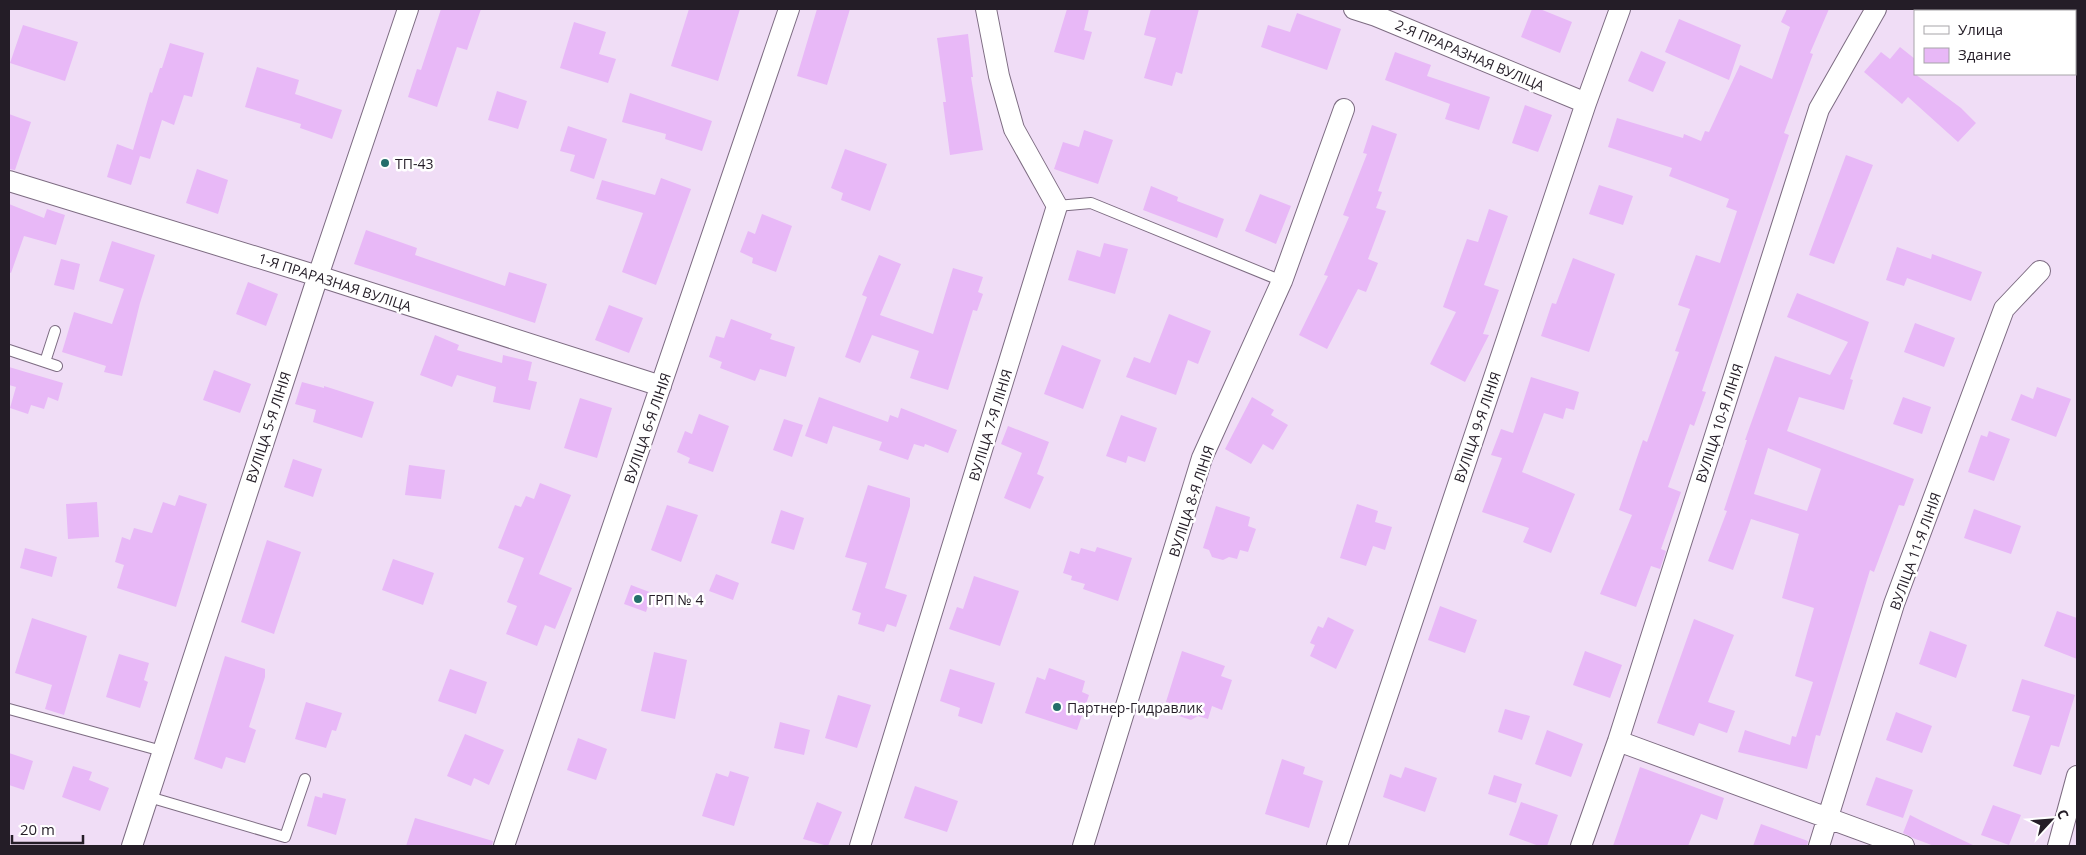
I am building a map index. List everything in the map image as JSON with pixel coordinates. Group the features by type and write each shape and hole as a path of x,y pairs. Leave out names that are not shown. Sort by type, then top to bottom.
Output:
{"street":[{"name":"ВУЛІЦА 5-Я ЛІНІЯ","path":"132,846 318,276 408,9"},
{"name":"ВУЛІЦА 6-Я ЛІНІЯ","path":"504,846 789,9"},
{"path":"986,9 999,76 1014,129 1057,206"},
{"name":"2-Я ПРАРАЗНАЯ ВУЛІЦА","path":"1354,9 1377,12 1586,103"},
{"name":"ВУЛІЦА 9-Я ЛІНІЯ","path":"1337,846 1586,103 1620,9"},
{"name":"ВУЛІЦА 10-Я ЛІНІЯ","path":"1581,846 1618,741 1819,109 1876,9"},
{"name":"ВУЛІЦА 8-Я ЛІНІЯ","path":"1083,846 1202,458 1282,282 1344,108"},
{"name":"1-Я ПРАРАЗНАЯ ВУЛІЦА","path":"9,181 318,276 661,386"},
{"name":"ВУЛІЦА 7-Я ЛІНІЯ","path":"860,846 1057,206"},
{"name":"ВУЛІЦА 11-Я ЛІНІЯ","path":"1820,846 1894,604 2004,309 2040,271"},
{"path":"1618,741 1904,846"},
{"path":"2058,846 2077,776"}],"lane":[{"path":"1057,206 1090,203 1282,282"},
{"path":"45,362 54,332"},
{"path":"9,350 57,366"},
{"path":"9,709 162,751"},
{"path":"149,797 285,838 305,780"}],"building":[{"path":"441,9 481,9 467,50 457,47 437,107 408,97 417,69 421,70"},
{"path":"689,9 740,9 718,81 671,66"},
{"path":"817,9 850,9 827,85 797,76"},
{"path":"1067,9 1089,9 1084,30 1092,32 1084,60 1054,52"},
{"path":"1151,9 1199,9 1182,74 1176,72 1172,86 1144,78 1156,38 1144,35"},
{"path":"1532,9 1540,9 1572,22 1560,53 1521,37"},
{"path":"1787,9 1829,9 1810,53 1813,54 1784,133 1789,135 1702,391 1706,392 1694,426 1690,424 1668,487 1681,492 1661,549 1666,551 1660,569 1651,566 1636,607 1600,594 1632,515 1619,510 1643,440 1647,442 1679,352 1675,351 1690,309 1678,305 1696,255 1720,263 1737,211 1726,207 1729,199 1669,176 1672,168 1608,147 1617,118 1683,138 1684,134 1701,141 1705,131 1709,132 1740,65 1772,79 1790,27 1781,22"},
{"path":"1297,13 1341,29 1327,70 1261,47 1268,25 1290,32"},
{"path":"1679,19 1741,45 1729,80 1665,52"},
{"path":"574,22 606,32 599,54 616,59 608,83 560,68"},
{"path":"23,25 78,42 65,81 10,63"},
{"path":"968,34 973,77 971,77 983,150 950,155 943,102 946,102 937,38"},
{"path":"170,43 204,53 192,97 184,95 174,125 162,120 150,159 140,156 131,185 107,177 117,144 133,150 150,92 152,93"},
{"path":"1900,47 1914,58 1914,75 1961,108 1976,123 1958,142 1908,97 1902,104 1864,72 1881,52 1890,59"},
{"path":"1641,51 1666,62 1653,92 1628,81"},
{"path":"1395,52 1431,65 1427,76 1490,97 1479,130 1445,119 1450,104 1385,80"},
{"path":"257,67 299,80 295,94 342,110 332,139 300,128 301,124 245,107"},
{"path":"497,91 527,101 518,129 488,120"},
{"path":"630,93 712,121 702,151 665,139 666,134 622,122"},
{"path":"1525,105 1552,115 1538,152 1512,143"},
{"path":"9,114 31,122 15,170 9,169"},
{"path":"1372,125 1397,134 1378,191 1382,192 1376,208 1386,211 1368,259 1378,263 1366,292 1358,289 1327,349 1299,335 1328,276 1324,275 1349,217 1343,215 1367,154 1363,153"},
{"path":"568,126 607,139 594,179 570,171 575,155 560,151"},
{"path":"1084,130 1113,140 1098,184 1054,169 1063,142 1079,147"},
{"path":"845,149 887,164 870,211 841,200 843,193 831,188"},
{"path":"1846,155 1873,165 1834,264 1809,255"},
{"path":"197,169 228,180 218,214 186,203"},
{"path":"661,178 691,189 656,285 622,272 643,213 596,199 602,180 655,195"},
{"path":"1599,185 1633,196 1623,225 1589,214"},
{"path":"1151,186 1178,197 1177,201 1224,219 1217,238 1143,210"},
{"path":"1260,194 1291,206 1276,244 1245,231"},
{"path":"9,204 44,218 47,209 65,215 56,245 24,236 11,273 9,272"},
{"path":"1489,209 1508,216 1484,285 1499,290 1483,334 1489,335 1465,382 1430,364 1456,312 1443,307 1467,239 1478,242"},
{"path":"762,214 792,226 776,272 752,263 753,258 740,252 748,231 755,234"},
{"path":"366,230 417,248 415,255 505,286 509,272 547,284 535,323 354,264"},
{"path":"112,241 155,255 140,303 122,376 104,372 106,366 62,352 74,312 112,324 124,289 99,281"},
{"path":"1104,243 1128,249 1115,294 1068,280 1077,250 1100,257"},
{"path":"1897,247 1931,259 1932,254 1982,272 1971,301 1907,278 1904,286 1886,280"},
{"path":"879,255 901,264 880,315 933,334 953,268 983,277 978,292 983,294 977,311 973,310 948,390 910,378 919,351 872,335 860,363 845,357 867,297 862,295"},
{"path":"1573,258 1615,274 1589,352 1541,336 1552,303 1556,304"},
{"path":"61,259 80,264 74,290 54,285"},
{"path":"248,282 278,294 266,326 236,314"},
{"path":"1797,293 1869,322 1850,379 1853,380 1844,410 1799,397 1787,431 1914,479 1904,506 1899,505 1874,572 1870,570 1820,736 1816,735 1807,769 1738,752 1745,730 1790,745 1792,736 1796,737 1813,682 1795,676 1814,608 1782,598 1799,534 1751,519 1733,570 1708,561 1727,511 1724,510 1747,440 1745,440 1775,356 1830,375 1848,342 1787,317","holes":["1768,448 1821,469 1807,511 1754,494"]},
{"path":"609,305 643,318 629,353 595,340"},
{"path":"1169,314 1211,331 1198,364 1188,360 1176,395 1126,377 1134,357 1150,363"},
{"path":"731,319 772,334 770,339 795,347 786,377 760,369 755,381 720,368 722,362 709,357 716,336 724,338"},
{"path":"1915,323 1955,338 1944,367 1904,352"},
{"path":"435,335 459,345 457,350 502,363 503,355 532,362 528,380 537,382 530,410 493,402 496,387 457,375 452,387 420,375"},
{"path":"1062,345 1101,360 1083,409 1044,394"},
{"path":"9,367 63,383 58,401 48,397 44,409 31,405 28,414 10,408 16,387 9,385"},
{"path":"214,370 251,384 240,413 203,400"},
{"path":"1531,377 1579,392 1574,410 1566,408 1563,419 1544,413 1522,472 1575,494 1551,553 1523,542 1529,528 1482,512 1502,458 1491,455 1501,429 1513,433"},
{"path":"302,382 324,388 324,386 374,402 362,438 313,422 316,410 295,404"},
{"path":"2037,387 2071,399 2056,437 2011,420 2021,394 2033,399"},
{"path":"819,397 888,422 890,415 898,418 901,408 957,430 948,453 925,444 924,447 914,444 908,460 879,450 882,442 833,426 827,444 805,436"},
{"path":"1252,397 1274,410 1271,415 1288,425 1273,450 1263,444 1251,464 1225,449"},
{"path":"1903,397 1931,407 1922,434 1893,424"},
{"path":"580,398 612,408 597,458 564,448"},
{"path":"699,414 729,426 713,472 688,463 690,458 677,452 685,431 692,434"},
{"path":"1121,415 1157,428 1145,462 1128,456 1126,463 1106,456"},
{"path":"784,419 803,425 792,457 773,450"},
{"path":"1008,426 1049,442 1037,474 1044,477 1030,509 1004,498 1022,453 1001,444"},
{"path":"1989,431 2010,439 1994,481 1968,472 1981,435 1987,437"},
{"path":"293,459 322,469 313,497 284,487"},
{"path":"409,465 445,470 441,499 405,495"},
{"path":"540,483 571,495 539,574 572,588 555,629 545,625 537,646 506,634 517,606 507,602 524,558 498,548 515,505 521,507 526,496 534,499"},
{"path":"868,485 910,498 910,506 885,588 907,595 896,627 887,624 884,632 858,624 861,613 852,610 867,563 845,557"},
{"path":"179,495 207,504 176,607 117,588 124,565 115,562 122,537 130,540 134,528 152,533 163,502 175,506"},
{"path":"97,502 99,537 68,539 66,504"},
{"path":"1357,504 1378,511 1375,522 1392,527 1385,550 1373,546 1366,566 1340,558"},
{"path":"667,505 698,515 681,562 651,550"},
{"path":"1216,506 1250,517 1248,526 1256,529 1248,552 1240,550 1237,559 1229,557 1223,560 1212,557 1209,550 1203,548"},
{"path":"1974,509 2021,526 2011,554 1964,538"},
{"path":"781,510 804,518 794,550 771,543"},
{"path":"267,540 301,552 274,634 241,622"},
{"path":"1097,547 1132,558 1118,601 1083,589 1085,584 1071,580 1072,576 1063,573 1070,551 1079,554 1081,548 1095,552"},
{"path":"25,548 57,557 52,577 20,568"},
{"path":"393,559 434,573 423,605 382,590"},
{"path":"716,574 739,583 733,600 709,591"},
{"path":"974,576 1019,591 1000,646 949,629 957,607 963,609"},
{"name":"ГРП № 4","path":"631,585 652,593 646,612 624,604"},
{"path":"1440,606 1477,620 1465,653 1428,640"},
{"path":"2057,611 2077,618 2077,659 2044,646"},
{"path":"1328,617 1354,630 1336,669 1310,656 1315,645 1310,643 1318,626 1323,628"},
{"path":"32,618 87,636 64,715 45,709 52,685 15,673"},
{"path":"1694,619 1734,635 1708,702 1735,711 1727,733 1699,723 1694,736 1657,723"},
{"path":"1930,631 1967,645 1956,678 1919,664"},
{"path":"1182,651 1225,666 1221,676 1232,680 1222,710 1212,706 1208,719 1198,716 1191,720 1176,715 1172,707 1165,705"},
{"path":"1585,651 1622,665 1610,698 1573,685"},
{"path":"654,652 687,660 675,719 641,711"},
{"path":"119,654 149,663 144,680 148,682 140,708 106,697"},
{"path":"225,656 265,669 265,677 249,727 256,730 245,763 226,757 222,769 194,759"},
{"path":"1049,668 1085,681 1082,692 1089,695 1077,730 1025,713 1037,677 1045,680"},
{"path":"450,669 487,682 476,714 438,701"},
{"path":"950,669 995,683 982,724 958,716 960,708 940,701"},
{"path":"2022,679 2075,695 2059,747 2051,745 2041,775 2013,766 2030,716 2012,711"},
{"path":"838,695 871,705 857,748 825,738"},
{"path":"306,702 342,713 336,731 332,730 326,748 295,739"},
{"path":"1505,709 1530,716 1522,740 1498,732"},
{"path":"1896,712 1932,726 1922,753 1886,740"},
{"path":"780,722 810,730 804,755 774,748"},
{"path":"1547,730 1583,744 1571,777 1535,764"},
{"path":"465,734 504,750 489,785 474,778 471,786 447,776"},
{"path":"578,738 607,749 596,780 567,770"},
{"path":"9,753 33,761 24,790 9,785"},
{"path":"1282,759 1305,767 1303,774 1323,781 1309,828 1265,814"},
{"path":"73,766 92,772 89,780 109,788 100,811 62,797"},
{"path":"1405,767 1437,778 1425,812 1383,797 1390,774 1401,778"},
{"path":"1640,767 1724,798 1717,820 1701,814 1688,846 1613,846"},
{"path":"730,771 749,777 734,826 702,816 716,773 728,777"},
{"path":"1494,775 1522,784 1516,803 1488,794"},
{"path":"1876,777 1913,790 1903,818 1866,805"},
{"path":"915,786 958,801 947,832 904,818"},
{"path":"323,793 346,799 336,835 307,826 315,796 322,798"},
{"path":"817,802 842,812 828,846 803,839"},
{"path":"1521,802 1558,815 1547,846 1539,846 1509,835"},
{"path":"1993,805 2021,815 2009,845 1981,835"},
{"path":"1910,815 1975,846 1934,846 1913,838 1903,833"},
{"path":"415,818 493,841 492,846 406,846"},
{"path":"1761,824 1808,841 1807,846 1753,846"}],"place":[{"name":"ТП-43","path":"385,163"},
{"name":"ГРП № 4","path":"638,599"},
{"name":"Партнер-Гидравлик","path":"1057,707"}]}
